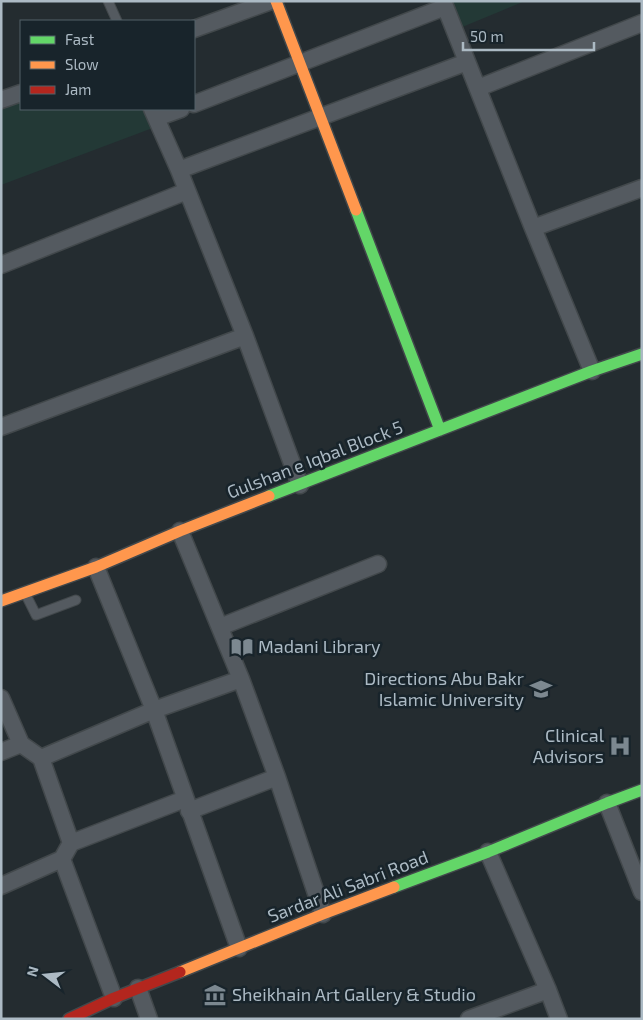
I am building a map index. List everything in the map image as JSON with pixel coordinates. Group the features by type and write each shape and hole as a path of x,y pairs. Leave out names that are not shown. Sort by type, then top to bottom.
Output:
{"street":[{"path":"195,29 271,1"},
{"path":"276,1 440,430"},
{"path":"195,104 444,4 592,371"},
{"path":"478,88 642,23"},
{"path":"179,170 468,62"},
{"path":"1,100 20,93"},
{"path":"176,110 154,114 179,170 245,336 300,485"},
{"path":"533,228 642,188"},
{"path":"1,265 187,191"},
{"path":"1,427 245,336"},
{"name":"Gulshan e Iqbal Block 5","path":"1,601 96,567 440,430 592,371 642,354"},
{"path":"180,532 241,679 277,777 323,914"},
{"path":"220,627 378,564"},
{"path":"96,567 154,710 239,948"},
{"path":"41,758 154,710 241,679"},
{"path":"1,698 20,744 41,758 71,843"},
{"path":"1,752 20,744"},
{"path":"1,886 62,859 71,843 277,777"},
{"name":"Sardar Ali Sabri Road","path":"69,1019 138,988 323,914 488,852 642,790"},
{"path":"607,803 642,892"},
{"path":"488,852 559,1019"},
{"path":"62,859 114,998"},
{"path":"138,988 149,1019"},
{"path":"469,1019 548,990"}],"lane":[{"path":"108,1 117,20"},
{"path":"25,593 36,615 76,600"}],"green space":[{"path":"443,1 525,1 455,30"},
{"path":"20,92 20,110 152,110 158,126 1,185 1,100"}],"traffic: fast":[{"path":"356,210 440,430"},
{"path":"269,496 592,371 642,354"},
{"path":"394,887 488,852 642,790"}],"traffic: slow":[{"path":"276,1 356,210"},
{"path":"1,601 96,567 269,496"},
{"path":"180,972 394,887"}],"traffic: jam":[{"path":"69,1019 114,998 180,972"}],"place":[{"name":"Madani Library","path":"242,647"},
{"name":"Directions Abu Bakr Islamic University","path":"541,689"},
{"name":"Clinical Advisors","path":"620,746"},
{"name":"Sheikhain Art Gallery & Studio","path":"215,995"}]}
